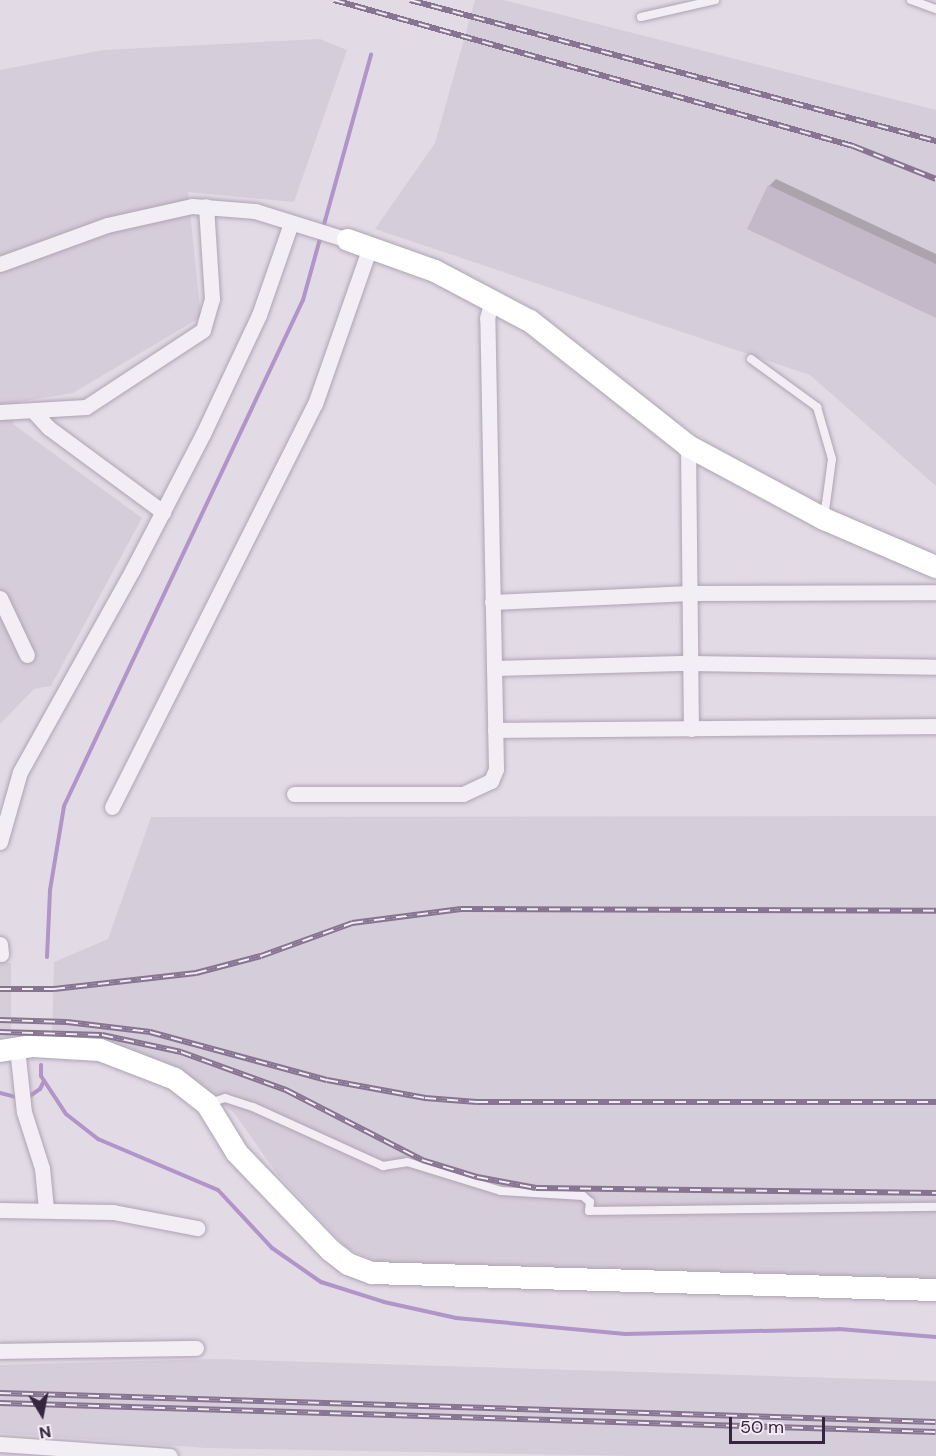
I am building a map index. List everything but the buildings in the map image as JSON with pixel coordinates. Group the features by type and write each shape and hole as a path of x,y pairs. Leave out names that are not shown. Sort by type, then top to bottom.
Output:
{"street":[{"path":"0,412 34,412 86,407 203,330 212,299 206,206"},
{"path":"0,264 107,225 151,214 206,206 246,210 370,247 435,271 492,300 570,349 688,446 824,519 936,567"},
{"path":"0,842 2,821 20,772 163,512 253,329 297,224"},
{"path":"112,807 310,413 370,247"},
{"path":"294,794 463,794 479,790 492,781 496,769 487,318 492,300"},
{"path":"34,412 49,428 163,512"},
{"path":"688,446 691,729"},
{"path":"492,602 690,593 936,592"},
{"path":"0,598 27,655"},
{"path":"494,668 690,663 936,667"},
{"path":"495,730 936,726"},
{"path":"46,1209 42,1168 22,1098 16,1048 58,1046 100,1050 139,1062 175,1079 207,1104 237,1153 322,1241 348,1264 372,1273 936,1290"},
{"path":"0,1210 46,1209 126,1213 197,1228"},
{"path":"0,1351 195,1347"},
{"path":"0,1443 16,1451 170,1456"}],"lane":[{"path":"641,18 715,0"},
{"path":"911,0 936,9"},
{"path":"752,359 802,392 818,407 825,422 832,459 824,519"},
{"path":"207,1104 225,1098 253,1107 383,1166 407,1162 474,1185 511,1193 583,1196 590,1202 589,1211 936,1208"}],"shaded area":[{"path":"475,0 503,0 936,110 936,486 810,375 375,229 435,143"},
{"path":"320,39 347,50 294,202 188,192 201,317 73,393 19,402 13,424 142,518 51,686 34,689 0,724 0,70 103,50"},
{"path":"936,816 936,1280 382,1264 347,1248 278,1175 234,1113 200,1085 52,1039 54,962 108,939 151,817"},
{"path":"0,962 11,963 11,1037 0,1037"},
{"path":"214,1359 936,1381 936,1456 635,1456 206,1448 0,1433 0,1365"}],"waterway":[{"path":"323,228 371,55"},
{"path":"47,957 50,890 64,806 303,300 321,235"},
{"path":"41,1065 41,1076 66,1114 98,1139 218,1190 272,1248 321,1282 384,1302 456,1318 625,1334 839,1329 936,1337"},
{"path":"27,1098 40,1089 44,1081"},
{"path":"0,1093 20,1098"}],"railway":[{"path":"334,0 853,146 936,179"},
{"path":"410,0 936,141"},
{"path":"0,989 54,989 196,973 261,956 352,923 461,909 936,911"},
{"path":"0,1020 67,1022 150,1032 327,1080 425,1098 477,1102 936,1102"},
{"path":"0,1032 102,1035 181,1052 286,1090 422,1160 477,1177 536,1188 936,1193"},
{"path":"0,1393 936,1422"},
{"path":"0,1403 936,1432"}]}
